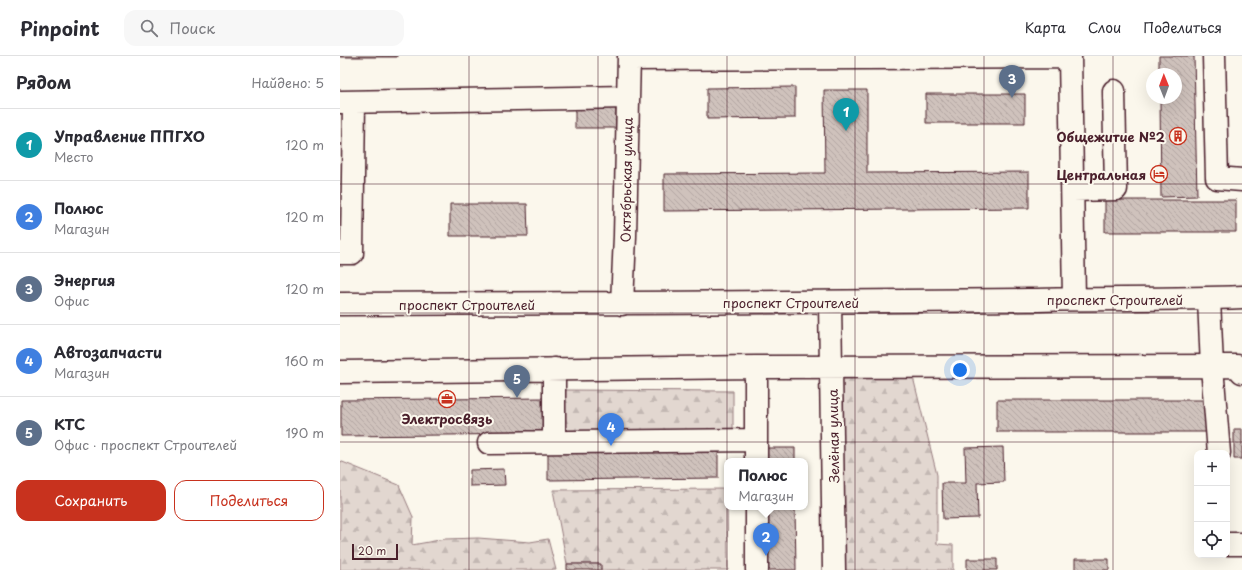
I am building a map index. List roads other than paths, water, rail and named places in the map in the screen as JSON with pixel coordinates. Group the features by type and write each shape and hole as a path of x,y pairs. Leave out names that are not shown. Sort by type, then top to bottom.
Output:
{"street":[{"path":"629,58 1070,56 1074,299"},
{"path":"1214,56 1217,178 1242,180"},
{"name":"Октябрьская улица","path":"622,304 629,58"},
{"path":"1073,190 1116,189 1114,91"},
{"path":"340,253 352,253 347,102 628,97"},
{"name":"проспект Строителей","path":"340,304 622,304 1209,299 1242,297"},
{"path":"1209,299 1212,367 1219,450"},
{"name":"Зелёная улица","path":"830,302 834,570"},
{"path":"340,372 756,367 1237,366 1242,372"},
{"path":"756,367 756,458"},
{"path":"554,369 554,441"},
{"path":"489,443 554,441 756,440"},
{"path":"757,510 757,570"},
{"path":"1230,544 1242,544"}],"place":[{"name":"Энергия","path":"1012,98"},
{"name":"Управление ППГХО","path":"846,131"},
{"name":"Общежитие №2","path":"1178,136"},
{"name":"Центральная","path":"1159,174"},
{"name":"КТС","path":"517,398"},
{"name":"Электросвязь","path":"447,399"},
{"name":"Автозапчасти","path":"611,446"},
{"name":"Полюс","path":"766,556"}]}
